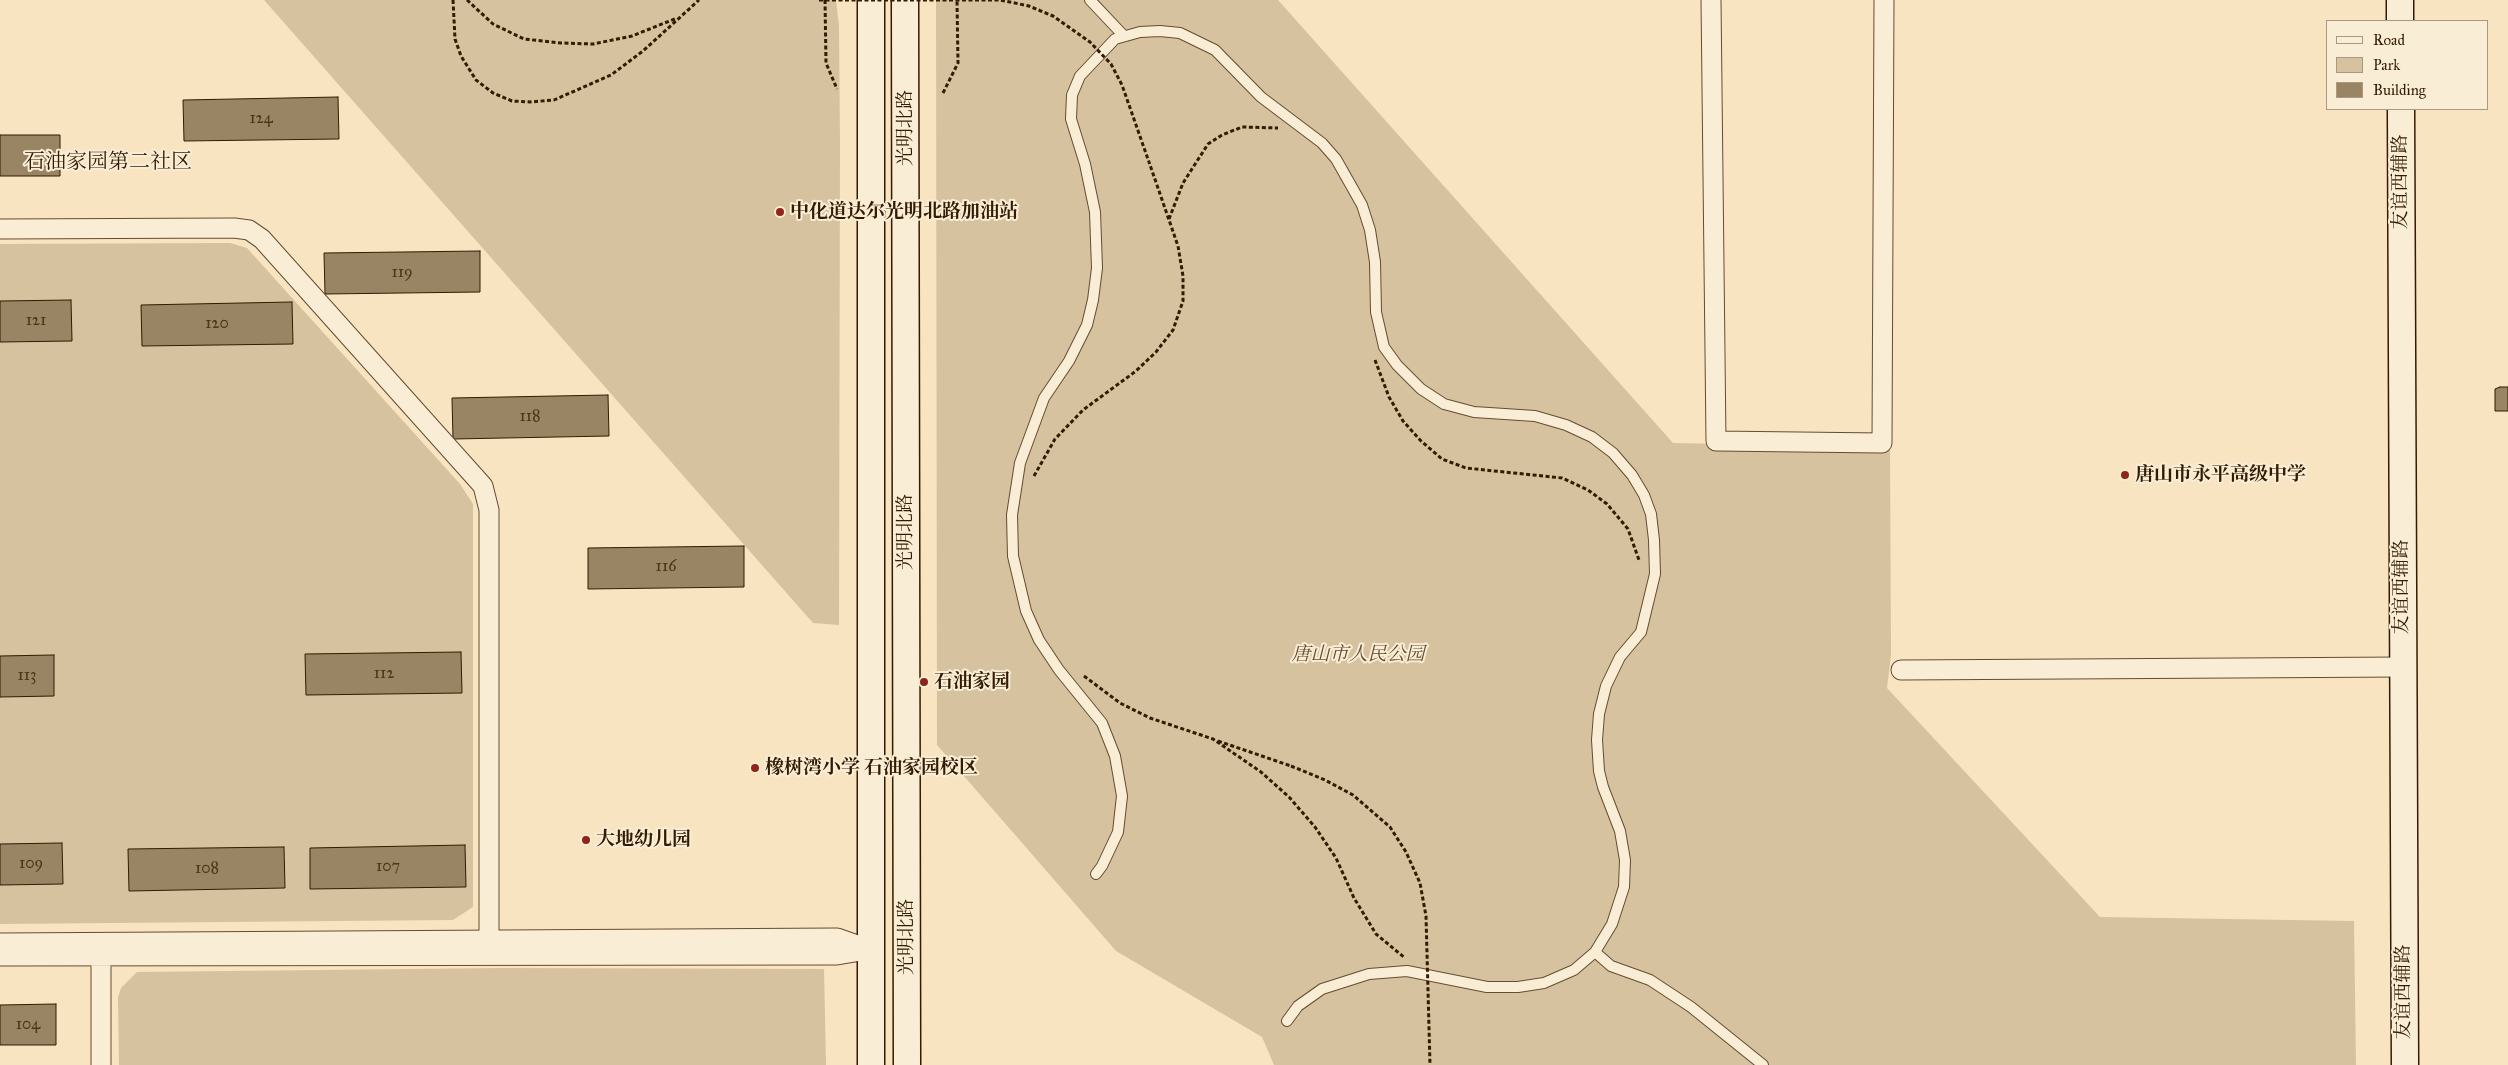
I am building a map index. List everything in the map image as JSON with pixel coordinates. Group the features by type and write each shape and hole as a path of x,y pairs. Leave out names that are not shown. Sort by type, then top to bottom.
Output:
{"main road":[{"name":"光明北路","path":"871,1065 872,0"},
{"name":"光明北路","path":"905,0 908,1065"},
{"path":"2400,0 2400,20"},
{"name":"友谊西辅路","path":"2401,110 2405,1065"}],"street":[{"path":"1712,0 1716,441 1882,443 1884,0"},
{"path":"0,229 234,228 249,230 262,239 483,486 489,510 489,940"},
{"path":"1901,670 2402,667"},
{"path":"0,956 101,949 489,940 837,938 871,950"},
{"path":"0,943 101,949 837,955 871,950"},
{"path":"101,949 101,1065"}],"lane":[{"path":"1090,0 1124,36"},
{"path":"1096,874 1102,866 1118,832 1122,796 1115,756 1102,723 1058,670 1039,640 1026,610 1013,556 1012,515 1020,463 1044,398 1069,361 1087,325 1093,300 1097,268 1095,212 1086,164 1071,119 1072,95 1080,76 1115,38 1160,31 1180,33 1215,50 1261,97 1322,142 1336,159 1348,176 1362,205 1370,230 1375,262 1376,312 1384,347 1397,365 1421,389 1444,404 1474,412 1535,416 1566,425 1592,437 1613,453 1632,475 1644,495 1650,514 1654,540 1655,574 1642,632 1620,658 1606,686 1598,714 1599,771 1603,787 1620,831 1625,860 1624,886 1612,924 1595,952 1574,970 1544,983 1518,987 1487,988 1407,971 1369,974 1322,989 1298,1006 1287,1021"},
{"path":"1595,952 1611,966 1650,980 1691,1007 1763,1065"}],"path":[{"path":"453,0 455,39 461,56 476,80 512,101 530,102 554,100 611,75 643,51 699,0"},
{"path":"467,0 492,24 524,38 561,43 594,44 632,36 680,17"},
{"path":"819,0 1000,0 1029,6 1071,26 1090,42 1110,64 1122,84 1178,246 1183,276 1183,301 1173,330 1156,352 1136,371 1083,410 1055,439 1037,467 1030,485"},
{"path":"943,92 958,63 957,0"},
{"path":"825,1 826,63 837,90"},
{"path":"1169,219 1183,183 1208,144 1222,134 1242,127 1279,128"},
{"path":"1374,358 1389,397 1403,421 1421,441 1442,459 1466,468 1562,478 1588,490 1607,504 1628,529 1639,558 1639,567"},
{"path":"1080,673 1120,703 1150,718 1291,766 1353,795 1390,827 1406,852 1420,883 1426,916 1430,1065"},
{"path":"1213,739 1261,772 1294,803 1315,827 1336,858 1354,898 1376,934 1407,959"},
{"path":"1424,965 1432,968"}],"green space":[{"path":"264,0 836,0 839,26 840,144 839,625 813,623"},
{"name":"唐山市人民公园","path":"936,0 1278,0 1673,443 1890,447 1891,655 1887,688 2100,917 2354,921 2356,1065 1274,1065 1262,1037 1116,951 937,745"},
{"path":"230,243 247,248 460,484 473,504 473,907 453,920 0,924 0,244"},
{"path":"502,968 824,969 826,1065 119,1065 118,997 121,988 137,972"}],"building":[{"path":"338,97 339,139 184,141 183,100"},
{"path":"0,135 60,135 60,176 0,176"},
{"path":"480,251 480,292 325,294 324,253"},
{"path":"71,300 72,341 0,342 0,301"},
{"path":"292,302 293,344 142,346 141,305"},
{"path":"2508,387 2508,411 2495,411 2495,389"},
{"path":"608,395 609,436 453,439 452,398"},
{"path":"744,546 744,587 588,589 588,548"},
{"path":"461,652 462,693 306,695 305,654"},
{"path":"54,655 54,696 0,697 0,656"},
{"path":"62,843 63,884 0,885 0,844"},
{"path":"465,845 466,887 310,889 310,848"},
{"path":"284,847 285,888 129,891 128,849"},
{"path":"56,1004 56,1045 0,1045 0,1005"}],"place":[{"name":"中化道达尔光明北路加油站","path":"780,212"},
{"name":"唐山市永平高级中学","path":"2125,475"},
{"name":"石油家园","path":"924,682"},
{"name":"橡树湾小学 石油家园校区","path":"755,768"},
{"name":"大地幼儿园","path":"586,840"}],"district":[{"name":"石油家园第二社区","path":"108,163"}]}
